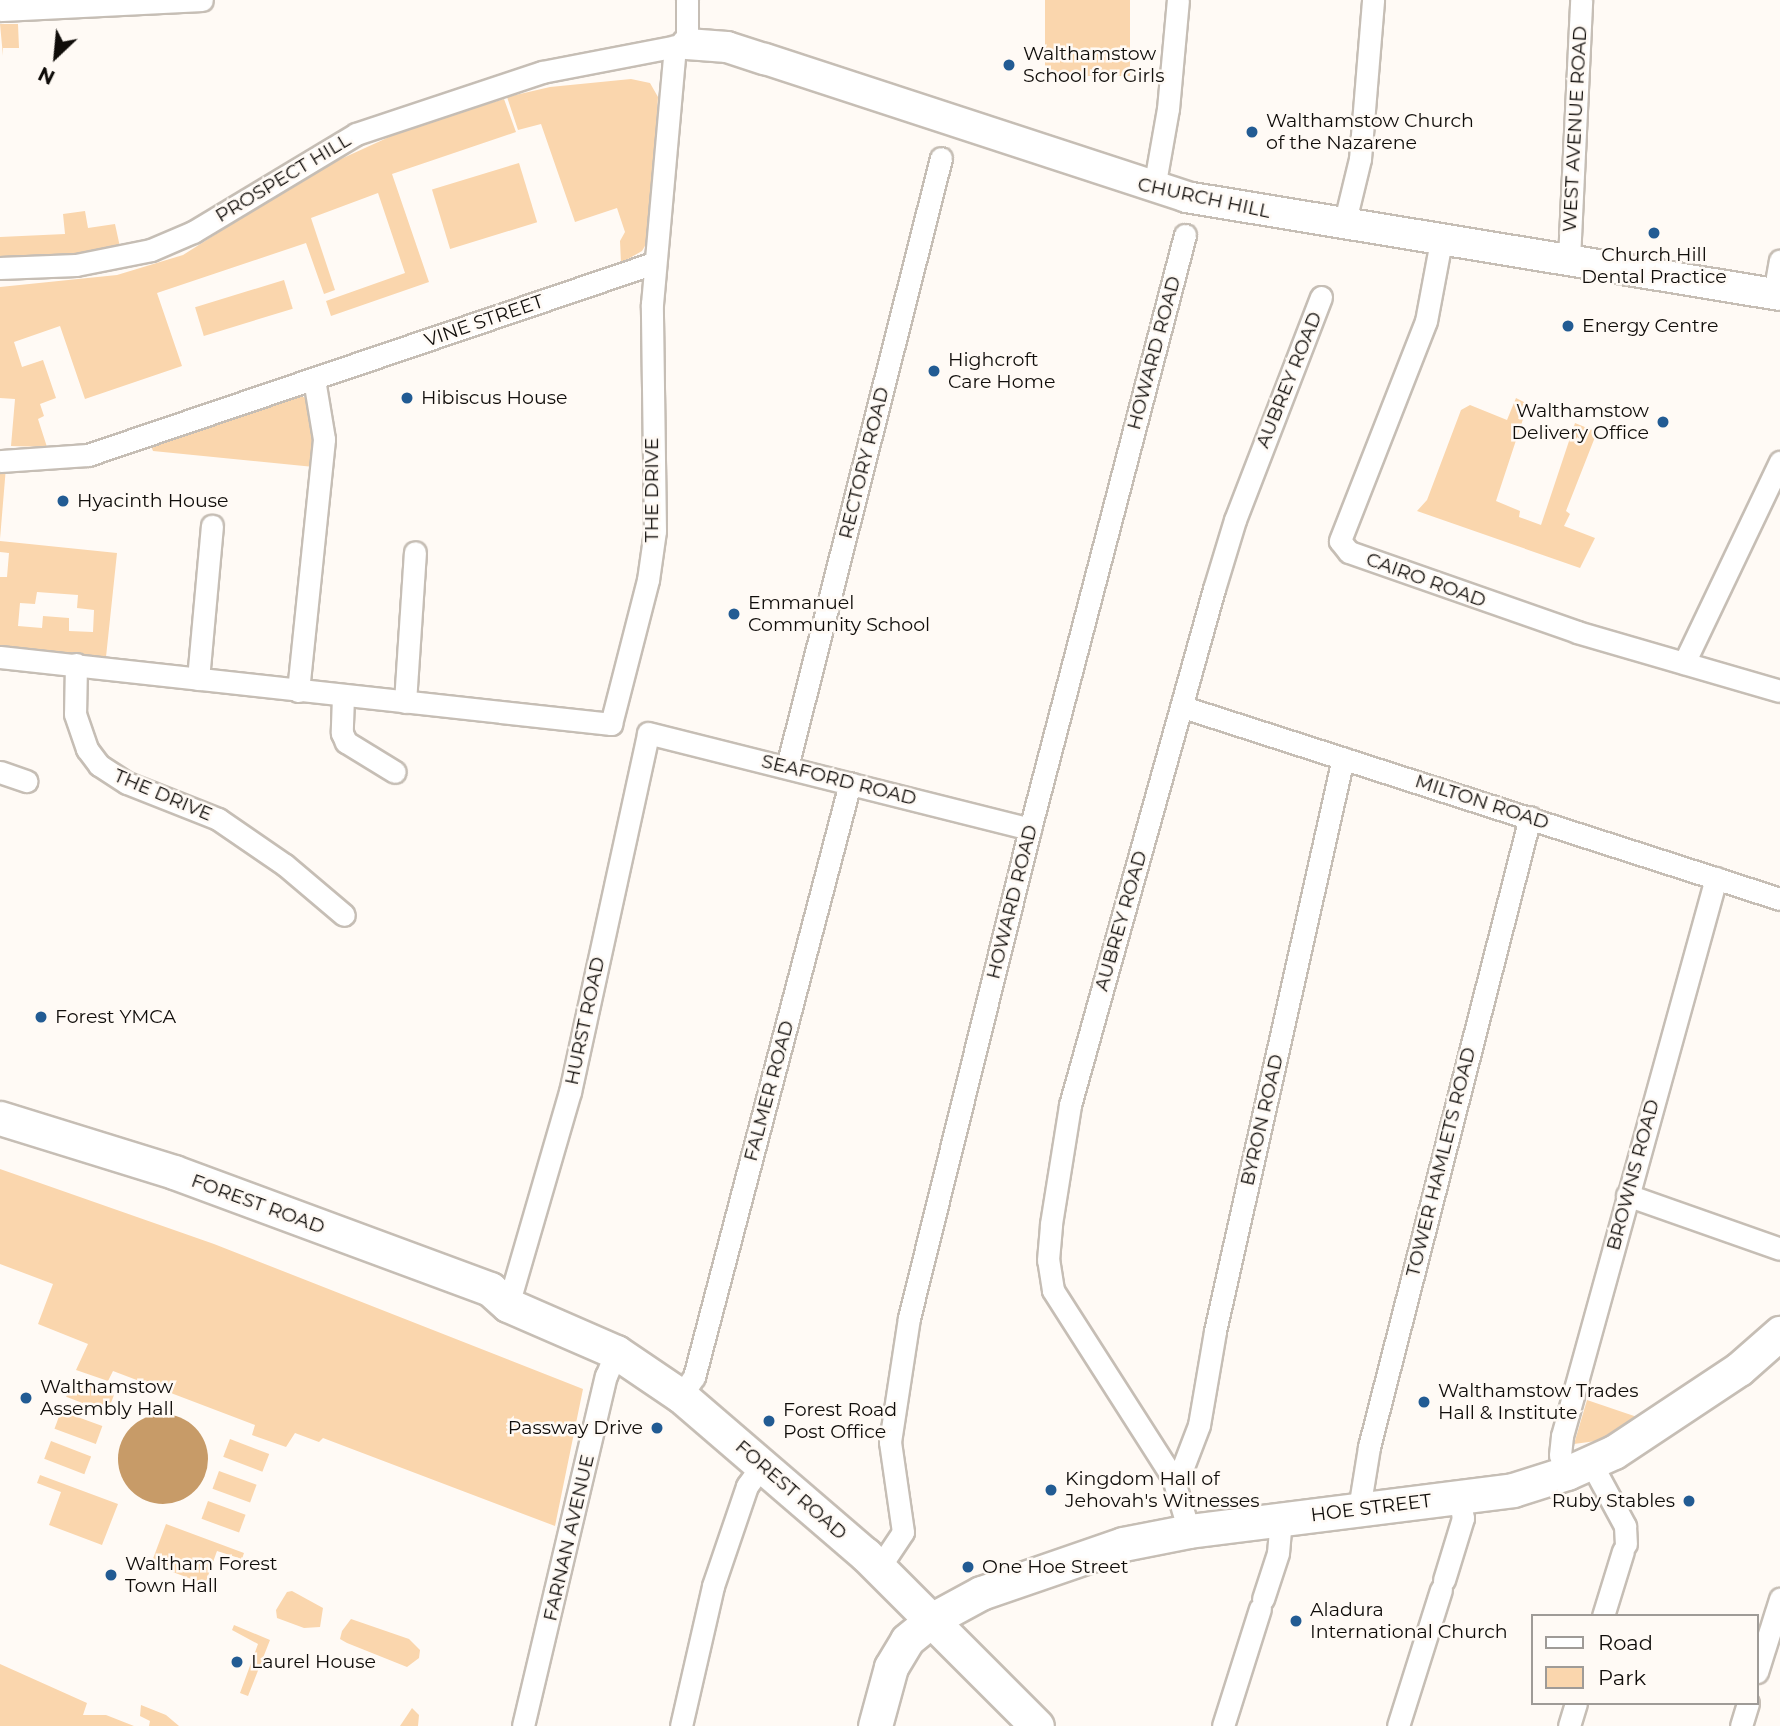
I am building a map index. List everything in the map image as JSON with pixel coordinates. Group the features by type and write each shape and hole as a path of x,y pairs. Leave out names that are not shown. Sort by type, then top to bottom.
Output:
{"main road":[{"name":"FOREST ROAD","path":"0,1118 174,1172 496,1292 508,1305 616,1352 681,1396 762,1465 885,1560 933,1619 1037,1726"},
{"name":"FOREST ROAD","path":"0,1140 231,1212 490,1312 508,1305"},
{"name":"HOE STREET","path":"875,1726 898,1653 933,1619 981,1593 1070,1560 1189,1531 1513,1490 1579,1468 1739,1369 1780,1333"}],"street":[{"path":"0,10 202,0"},
{"path":"681,45 687,0"},
{"path":"1154,188 1168,109 1178,0"},
{"path":"1344,225 1360,159 1373,0"},
{"name":"WEST AVENUE ROAD","path":"1569,259 1581,0"},
{"name":"CHURCH HILL","path":"681,45 727,47 1154,188 1344,225 1569,259 1777,295"},
{"name":"THE DRIVE","path":"0,657 611,724 648,580 655,531 654,263 681,45"},
{"name":"PROSPECT HILL","path":"0,268 76,265 151,250 192,233 356,134 542,72 681,45"},
{"name":"RECTORY ROAD","path":"787,767 942,159"},
{"name":"HOWARD ROAD","path":"885,1560 903,1532 890,1442 902,1350 1030,829 1185,234"},
{"name":"CAIRO ROAD","path":"1441,241 1426,321 1340,541 1349,552 1438,584 1780,691"},
{"path":"1777,295 1780,261"},
{"name":"VINE STREET","path":"0,461 88,455 654,263"},
{"name":"AUBREY ROAD","path":"1189,1531 1173,1478 1059,1301 1048,1260 1070,1105 1235,520 1321,297"},
{"path":"298,691 324,439 314,379"},
{"path":"1684,663 1780,462"},
{"path":"198,679 212,526"},
{"path":"405,702 415,552"},
{"name":"THE DRIVE","path":"76,664 75,715 87,749 99,765 127,783 218,819 285,864 344,915"},
{"path":"344,696 342,733 346,741 394,772"},
{"name":"MILTON ROAD","path":"1183,707 1780,899"},
{"name":"SEAFORD ROAD","path":"648,733 1030,829"},
{"name":"HURST ROAD","path":"508,1305 570,1092 648,733"},
{"name":"BYRON ROAD","path":"1173,1478 1183,1466 1199,1425 1217,1319 1343,758"},
{"path":"0,772 26,780"},
{"name":"FALMER ROAD","path":"681,1396 694,1377 850,783"},
{"name":"TOWER HAMLETS ROAD","path":"1359,1509 1369,1447 1530,817"},
{"name":"BROWNS ROAD","path":"1604,1614 1624,1547 1625,1526 1579,1468 1560,1455 1562,1436 1716,878"},
{"path":"1627,1195 1780,1249"},
{"name":"FARNAN AVENUE","path":"523,1726 603,1385 616,1352"},
{"path":"681,1726 710,1600 747,1486 762,1465"},
{"path":"1398,1726 1463,1518 1459,1498"},
{"path":"1223,1726 1278,1553 1281,1519"},
{"path":"1759,1666 1780,1599"},
{"path":"1569,1726 1575,1705"},
{"path":"1741,1726 1747,1705"}],"green space":[{"path":"1045,0 1130,0 1130,76 1045,76"},
{"path":"0,24 18,24 19,48 3,48 3,56"},
{"path":"631,79 650,83 658,97 649,239 642,251 621,263 620,241 625,232 617,208 575,222 541,124 518,130 507,97 550,87"},
{"path":"504,99 516,132 392,174 429,282 331,316 326,301 405,273 378,193 311,218 335,290 324,294 306,243 157,293 182,366 85,399 60,326 14,342 22,367 43,360 56,398 40,404 44,416 38,419 47,447 11,446 15,399 0,398 0,287 117,275 183,255 319,169 411,127"},
{"path":"519,163 537,222 450,249 432,190"},
{"path":"85,211 88,228 115,224 120,247 70,255 0,257 0,237 65,234 63,214"},
{"path":"284,280 293,309 204,336 195,307"},
{"path":"300,395 307,399 316,439 314,467 153,451 151,446"},
{"path":"1516,398 1528,404 1496,501 1520,511 1519,517 1541,525 1575,423 1597,432 1566,511 1570,514 1564,526 1595,538 1580,568 1417,511 1427,500 1461,410 1470,405 1507,420"},
{"path":"0,467 6,467 0,539"},
{"path":"0,541 117,553 106,657 0,645 0,577 7,577 9,553 0,552","holes":["37,592 78,595 77,608 94,610 93,632 69,631 69,618 43,616 42,628 18,626 20,603 35,604"]},
{"path":"0,1169 214,1244 583,1389 555,1526 323,1438 319,1442 295,1433 286,1447 252,1435 255,1425 113,1371 108,1381 76,1370 88,1344 38,1324 53,1284 0,1264"},
{"path":"73,1379 114,1395 107,1413 66,1397"},
{"path":"1587,1400 1640,1418 1596,1441 1574,1444"},
{"path":"61,1411 102,1426 96,1444 55,1429"},
{"path":"230,1439 269,1454 262,1472 223,1457"},
{"path":"51,1441 91,1456 84,1474 44,1459"},
{"path":"219,1471 257,1485 250,1503 213,1489"},
{"path":"40,1475 118,1504 102,1545 49,1525 61,1492 37,1483"},
{"path":"208,1501 246,1515 239,1533 202,1519"},
{"path":"166,1524 244,1553 242,1559 217,1551 205,1584 151,1564"},
{"path":"292,1591 323,1608 320,1627 304,1628 277,1618 276,1610 287,1592"},
{"path":"351,1619 409,1639 420,1650 419,1658 407,1667 340,1639 342,1631"},
{"path":"234,1625 270,1640 248,1696 240,1693 258,1644 232,1630"},
{"path":"0,1664 87,1703 83,1715 106,1715 134,1726 0,1726"},
{"path":"141,1705 166,1715 179,1726 149,1726 150,1721 140,1716"},
{"path":"412,1708 419,1715 418,1726 400,1726"}],"shaded area":[{"path":"154,1414 172,1414 188,1421 201,1434 208,1450 208,1468 201,1484 188,1497 172,1504 154,1504 138,1497 125,1484 118,1468 118,1450 125,1434 138,1421"}],"place":[{"name":"Walthamstow School for Girls","path":"1009,65"},
{"name":"Walthamstow Church of the Nazarene","path":"1252,132"},
{"name":"Church Hill Dental Practice","path":"1654,233"},
{"name":"Energy Centre","path":"1568,326"},
{"name":"Highcroft Care Home","path":"934,371"},
{"name":"Hibiscus House","path":"407,398"},
{"name":"Walthamstow Delivery Office","path":"1663,422"},
{"name":"Hyacinth House","path":"63,501"},
{"name":"Emmanuel Community School","path":"734,614"},
{"name":"Forest YMCA","path":"41,1017"},
{"name":"Walthamstow Assembly Hall","path":"26,1398"},
{"name":"Walthamstow Trades Hall & Institute","path":"1424,1402"},
{"name":"Forest Road Post Office","path":"769,1421"},
{"name":"Passway Drive","path":"657,1428"},
{"name":"Kingdom Hall of Jehovah's Witnesses","path":"1051,1490"},
{"name":"Ruby Stables","path":"1689,1501"},
{"name":"One Hoe Street","path":"968,1567"},
{"name":"Waltham Forest Town Hall","path":"111,1575"},
{"name":"Aladura International Church","path":"1296,1621"},
{"name":"Laurel House","path":"237,1662"}]}
